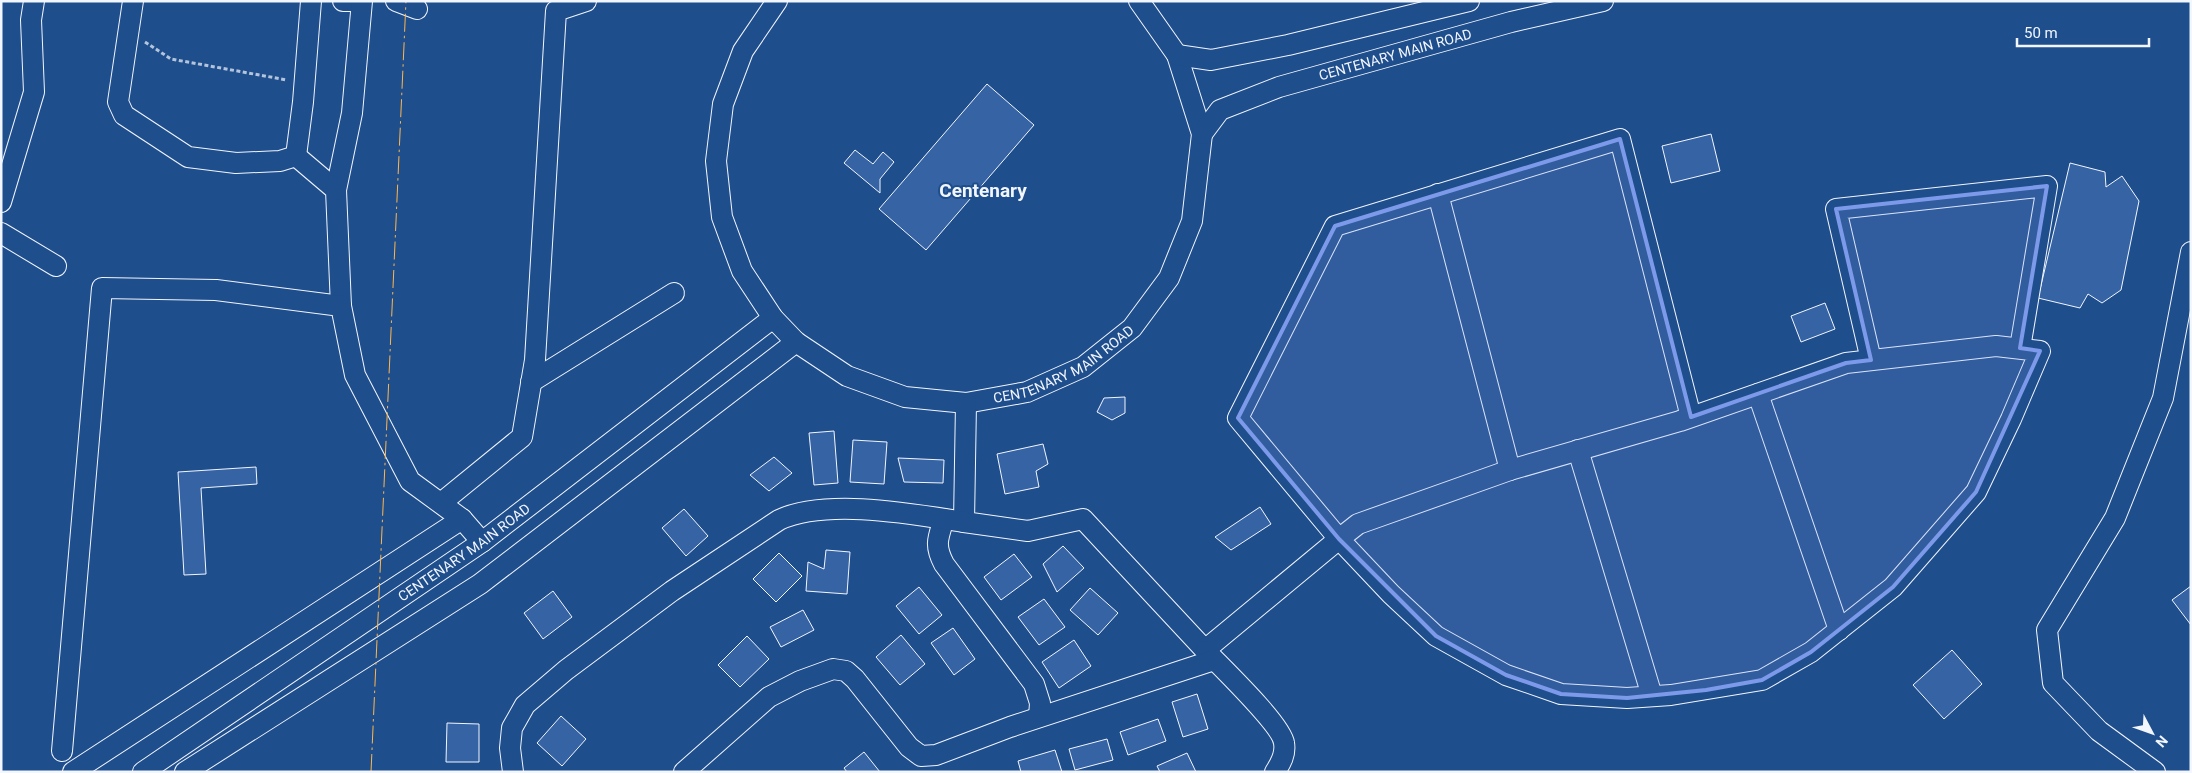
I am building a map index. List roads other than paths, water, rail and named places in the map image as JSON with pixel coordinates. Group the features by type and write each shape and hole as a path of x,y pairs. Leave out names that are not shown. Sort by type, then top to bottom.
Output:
{"street":[{"path":"1,202 34,92 31,20 34,1"},
{"path":"134,1 118,102 124,115 188,157 236,163 280,161 296,156"},
{"path":"296,156 312,1"},
{"path":"343,1 352,1"},
{"path":"362,1 352,113 336,190 341,306 355,375 410,481 462,519 482,542"},
{"path":"396,1 417,9"},
{"path":"441,503 522,437 535,360 556,11 586,1"},
{"name":"CENTENARY MAIN ROAD","path":"777,1 743,51 723,104 716,161 722,217 742,271 773,318 796,342 847,376 905,397 966,402 1027,392 1083,367 1132,328 1169,278 1192,221 1202,134 1177,55 1139,1"},
{"path":"1177,55 1211,60 1288,45 1469,1"},
{"name":"CENTENARY MAIN ROAD","path":"1202,134 1220,110 1279,87 1511,22 1603,1"},
{"path":"921,756 936,755 1209,655 1339,540 1358,524 1510,470 1691,417 1846,364 1996,346 2040,351 2011,419 1976,492 1893,587 1811,652 1762,680 1706,690 1652,696 1627,698 1561,694 1506,675 1436,636 1391,594 1339,540 1238,418 1335,226 1620,139 1691,417"},
{"path":"296,156 336,190"},
{"path":"1871,360 1836,209 2047,186 2020,348"},
{"path":"1438,194 1510,470"},
{"path":"1,233 56,266"},
{"path":"2155,772 2099,730 2053,683 2047,630 2115,518 2162,398 2191,252"},
{"path":"62,751 102,288 216,290 341,306"},
{"path":"531,382 674,293"},
{"name":"CENTENARY MAIN ROAD","path":"143,772 482,542 773,318"},
{"path":"185,772 480,584 796,342"},
{"path":"1758,394 1839,630"},
{"path":"964,522 966,402"},
{"path":"1578,450 1652,696"},
{"path":"513,772 510,748 512,728 525,706 566,670 672,591 779,520 793,513 810,510 888,511 1028,531 1083,519 1276,726 1284,742 1283,760 1275,772"},
{"path":"73,772 462,519"},
{"path":"944,519 936,543 938,554 1034,684 1040,703 1039,717"},
{"path":"684,772 769,697 800,681 833,670 846,672 855,679 909,747 921,756 933,772"}],"district":[{"name":"Centenary","path":"983,190"}]}
